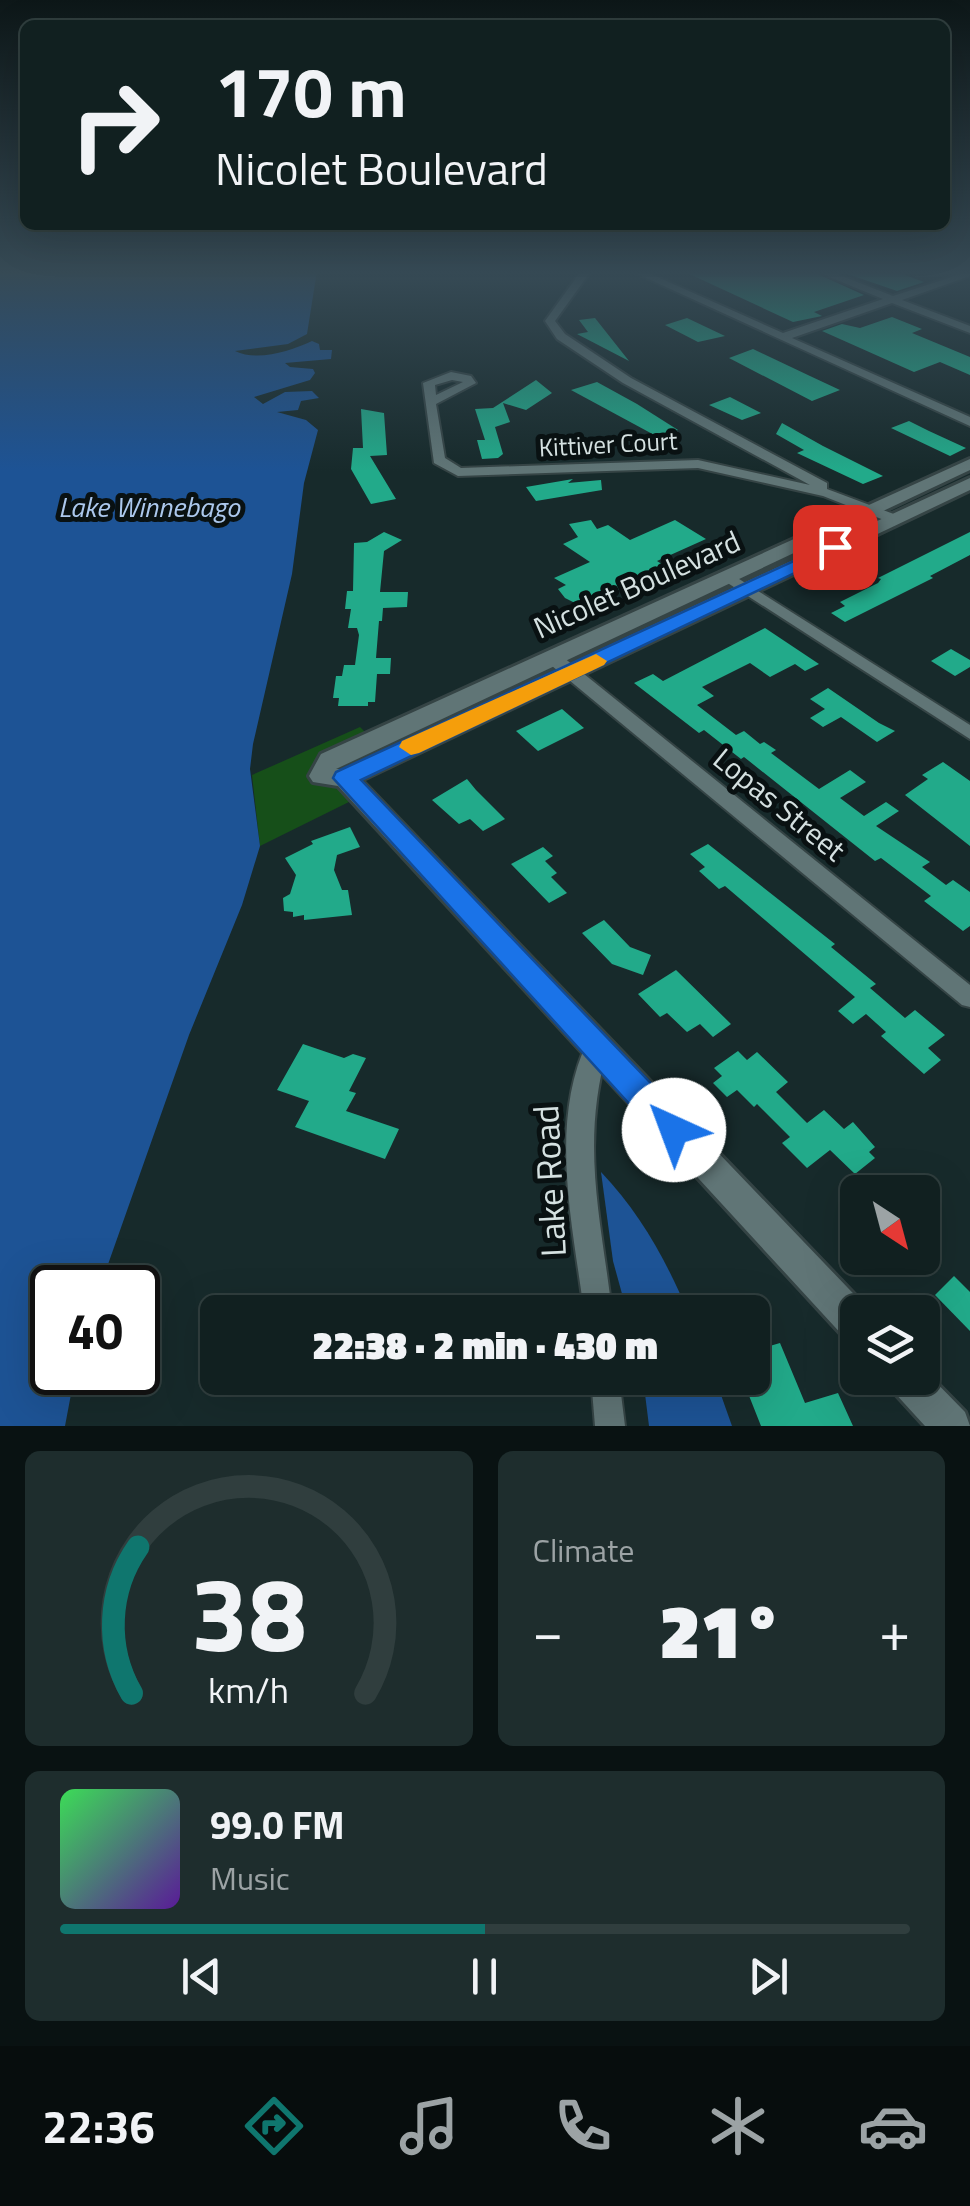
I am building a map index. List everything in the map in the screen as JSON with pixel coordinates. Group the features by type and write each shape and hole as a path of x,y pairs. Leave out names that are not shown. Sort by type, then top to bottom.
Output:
{"street":[{"path":"559,338 630,384 772,457 837,496"},
{"path":"782,338 970,422"},
{"name":"Kittiver Court","path":"430,402 439,460 458,472 675,462 720,468 837,496 894,520"},
{"name":"Nicolet Boulevard","path":"337,769 569,674 873,508 970,464"},
{"name":"Nicolet Boulevard","path":"337,769 552,657 894,520 970,483"},
{"path":"737,583 970,733"},
{"name":"Lopas Street","path":"552,657 970,998"},
{"path":"337,769 840,1306"},
{"name":"Lake Road","path":"596,1047 583,1082 579,1143 596,1295"},
{"path":"607,1395 610,1426"},
{"path":"922,1395 951,1426"}],"green space":[{"path":"360,727 368,735 335,764 355,799 260,846 252,775"}],"water":[{"name":"Lake Winnebago","path":"0,338 300,338 288,344 235,351 264,355 312,341 319,344 320,350 332,350 331,359 285,363 313,369 310,380 254,397 263,404 285,392 312,391 319,398 301,401 298,410 277,412 306,420 318,430 304,483 292,574 253,744 250,769 260,846 242,905 189,1035 108,1265 30,1265 30,1395 71,1395 65,1426 0,1426"},
{"path":"601,1172 651,1238 680,1295 622,1295 613,1261"},
{"path":"645,1395 721,1395 732,1426 649,1426"}],"building":[{"path":"584,338 610,338 629,361"},
{"path":"689,338 718,338 698,342"},
{"path":"837,338 923,338 970,357 970,375 940,362 914,372"},
{"path":"753,349 840,390 812,401 729,358"},
{"path":"536,380 552,393 526,410 503,403 510,422 495,427 503,454 482,459 477,440 485,440 475,409 493,408"},
{"path":"597,382 678,430 658,437 571,390"},
{"path":"730,397 761,413 742,420 709,405"},
{"path":"361,409 384,413 387,455 370,456 396,499 371,504 351,469 353,448 363,448"},
{"path":"909,421 966,448 950,456 891,428"},
{"path":"782,423 883,476 863,484 797,453 804,450 776,434"},
{"path":"573,479 568,483 601,480 602,490 536,501 526,487"},
{"path":"591,520 597,529 608,525 630,540 675,520 706,539 657,561 671,570 581,606 565,598 558,589 566,585 554,578 590,562 563,544 578,537 569,524"},
{"path":"384,532 402,540 384,551 380,592 408,592 407,607 383,608 379,621 376,658 391,658 390,674 377,674 375,702 368,702 368,706 338,706 339,698 333,698 336,676 342,676 344,665 355,665 359,635 357,628 348,628 351,609 345,609 347,591 353,591 354,543 367,542"},
{"path":"970,532 970,555 930,576 933,578 845,622 831,613 845,606 840,602 878,583 878,578"},
{"path":"765,628 819,664 805,671 795,664 770,677 750,663 702,687 714,696 697,705 736,735 744,731 760,744 764,742 776,750 771,753 819,789 850,770 866,782 840,798 864,816 886,802 899,811 876,826 930,862 922,867 946,885 953,880 970,892 970,926 963,931 924,901 931,896 881,858 875,861 744,757 741,759 704,730 699,733 634,683 653,674 663,681"},
{"path":"951,649 970,660 970,667 955,676 931,661"},
{"path":"828,688 895,731 877,742 841,717 823,727 810,718 825,709 810,699"},
{"path":"562,709 584,728 538,751 516,731"},
{"path":"943,762 970,781 970,846 905,795 928,779 922,775"},
{"path":"467,779 505,819 483,831 470,819 459,824 432,800"},
{"path":"350,827 360,847 337,855 334,870 342,890 348,890 352,915 304,920 304,915 293,917 293,912 284,911 283,898 290,894 296,875 285,858 313,844 311,841"},
{"path":"708,844 835,944 831,947 876,984 870,988 905,1018 915,1010 945,1035 928,1048 941,1060 924,1074 881,1036 886,1032 866,1014 853,1024 838,1011 855,997 725,886 719,889 699,871 705,867 690,854"},
{"path":"543,847 553,856 545,861 557,873 551,877 567,893 549,903 511,864"},
{"path":"604,920 630,947 651,955 643,975 612,964 582,933"},
{"path":"676,970 731,1024 713,1037 700,1024 687,1032 667,1013 660,1017 638,994"},
{"path":"303,1044 344,1058 353,1054 366,1058 349,1091 356,1093 346,1111 399,1129 385,1159 295,1127 309,1101 277,1090"},
{"path":"738,1051 747,1060 757,1052 788,1082 776,1092 807,1123 824,1110 844,1129 853,1122 875,1147 869,1152 875,1158 855,1174 830,1150 807,1168 782,1143 790,1137 757,1104 754,1107 737,1090 727,1097 713,1083 722,1076 714,1068"},
{"path":"954,1276 970,1292 970,1331 940,1300 940,1295 935,1295"},
{"path":"780,1343 805,1403 838,1393 853,1426 761,1426 749,1395 770,1395 770,1346"}],"slow traffic":[{"path":"411,747 596,661"}],"route":[{"path":"674,1130 345,778 835,547"}]}
